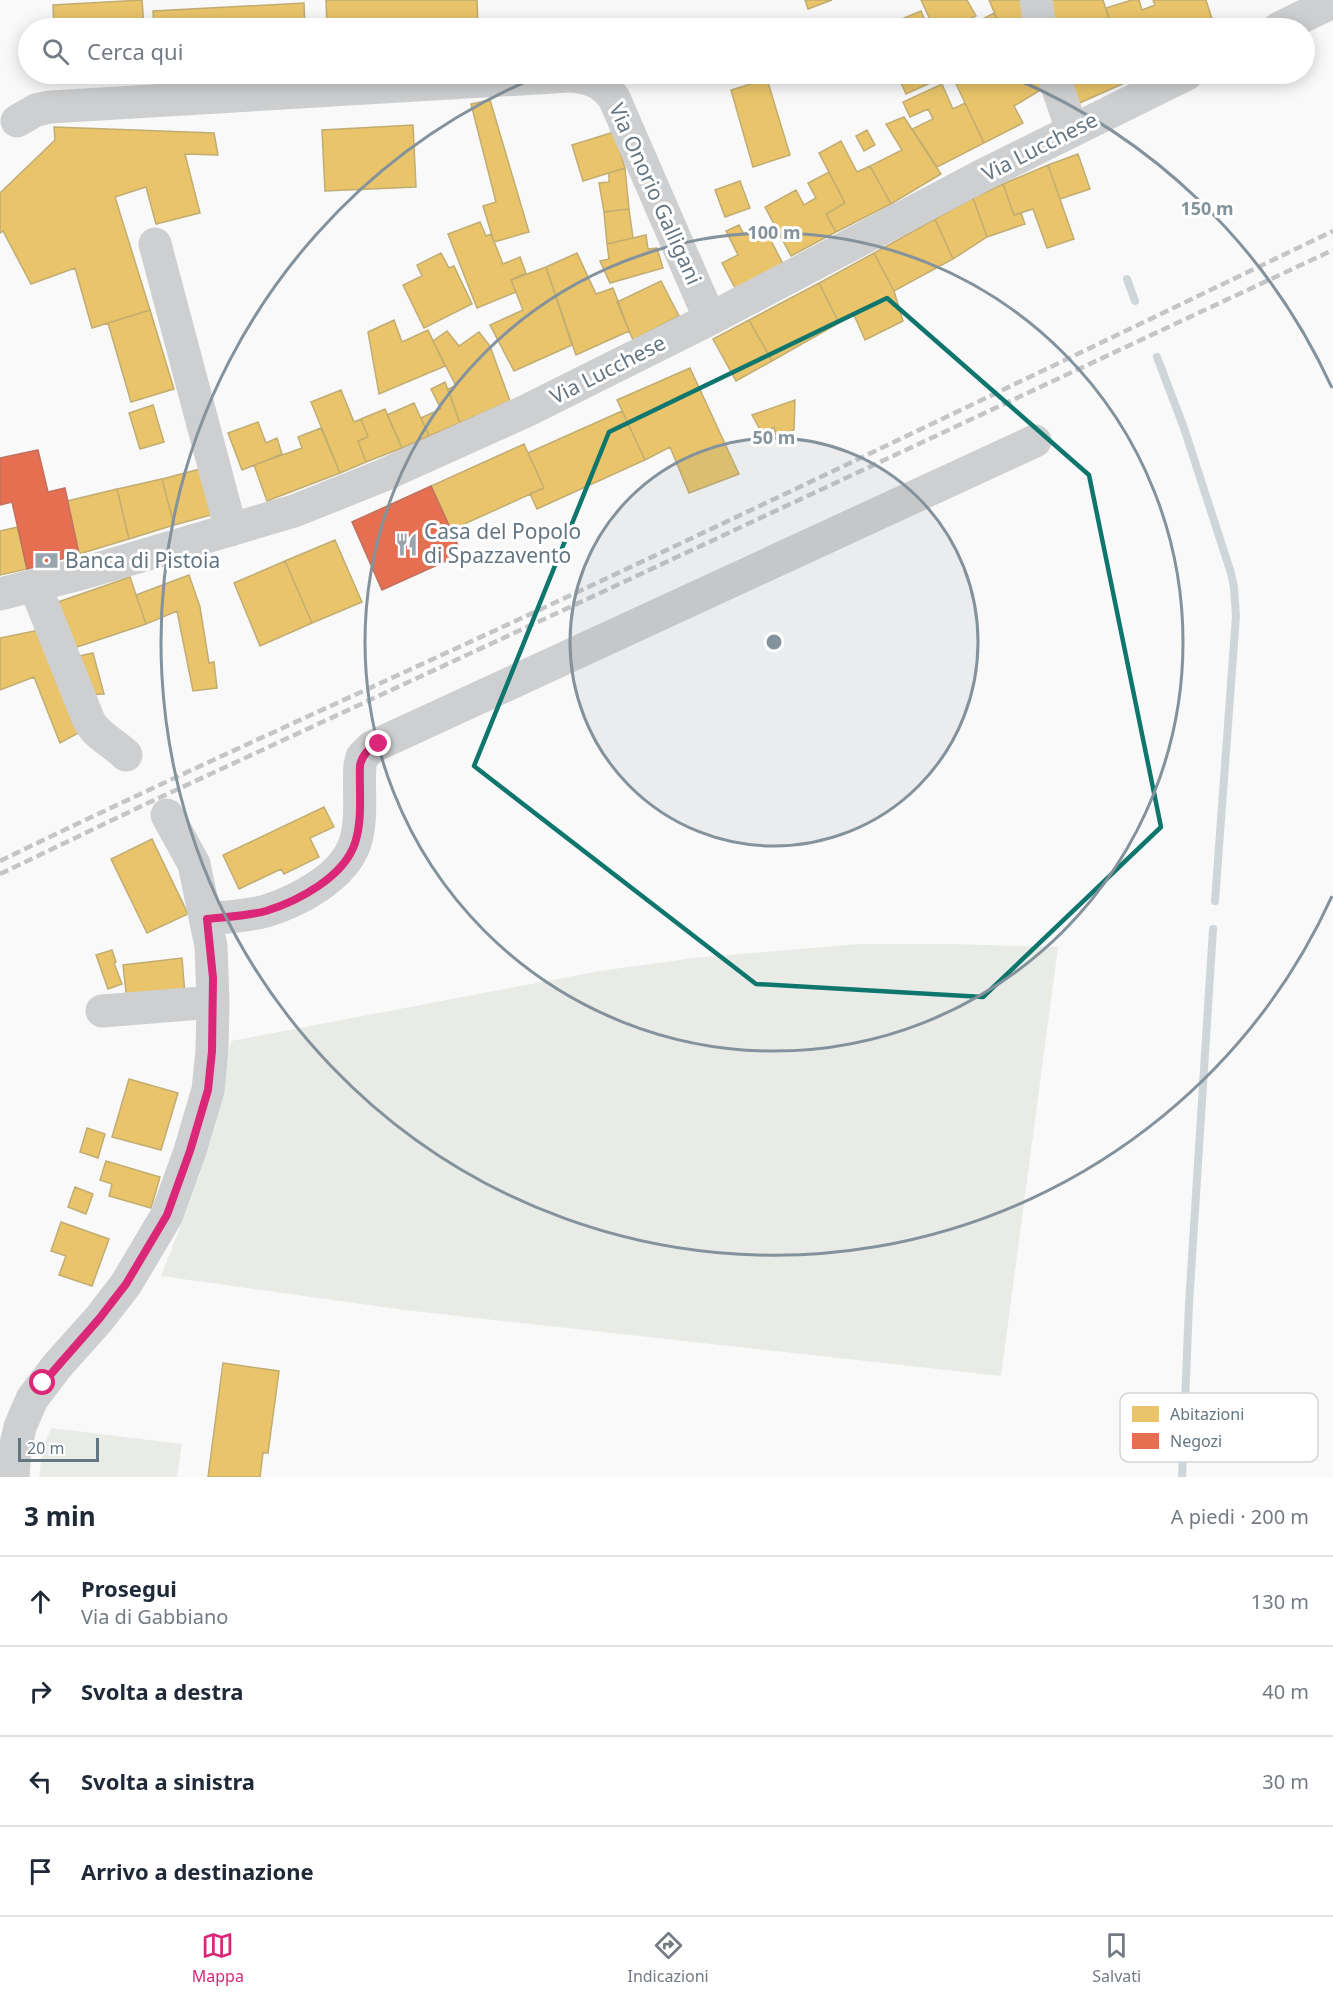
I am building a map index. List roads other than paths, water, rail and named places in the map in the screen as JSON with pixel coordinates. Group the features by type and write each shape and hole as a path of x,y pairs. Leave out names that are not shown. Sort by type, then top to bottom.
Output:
{"street":[{"path":"1035,0 1038,18"},
{"path":"1300,18 1333,2"},
{"name":"Via Onorio Galligani","path":"17,121 36,110 50,107 435,84"},
{"name":"Via Onorio Galligani","path":"599,84 614,99 710,319"},
{"path":"1056,84 1072,130"},
{"name":"Via Lucchese","path":"0,594 231,530 316,503 384,475 526,411 710,319 1072,130 1166,84"},
{"path":"155,244 231,530"},
{"path":"207,919 248,915 279,906 322,883 344,864 354,844 358,826 360,765 362,757 372,747 1035,441"},
{"path":"35,586 89,721 97,731 126,755"},
{"path":"13,1477 15,1449 20,1427 32,1400 50,1374 99,1319 126,1284 167,1215 190,1151 208,1090 212,1051 213,968 207,919 194,864 167,815"},
{"path":"102,1011 213,1002"}],"waterway":[{"path":"1127,279 1135,301"},
{"path":"1157,357 1184,428 1234,587 1236,616 1215,901"},
{"path":"1185,1393 1213,929"},
{"path":"1182,1477 1183,1462"}],"railway":[{"path":"0,861 678,545 1333,231"},
{"path":"0,874 1333,250"}],"place":[{"name":"Casa del Popolo di Spazzavento","path":"406,544"},
{"name":"Banca di Pistoia","path":"47,561"}]}
